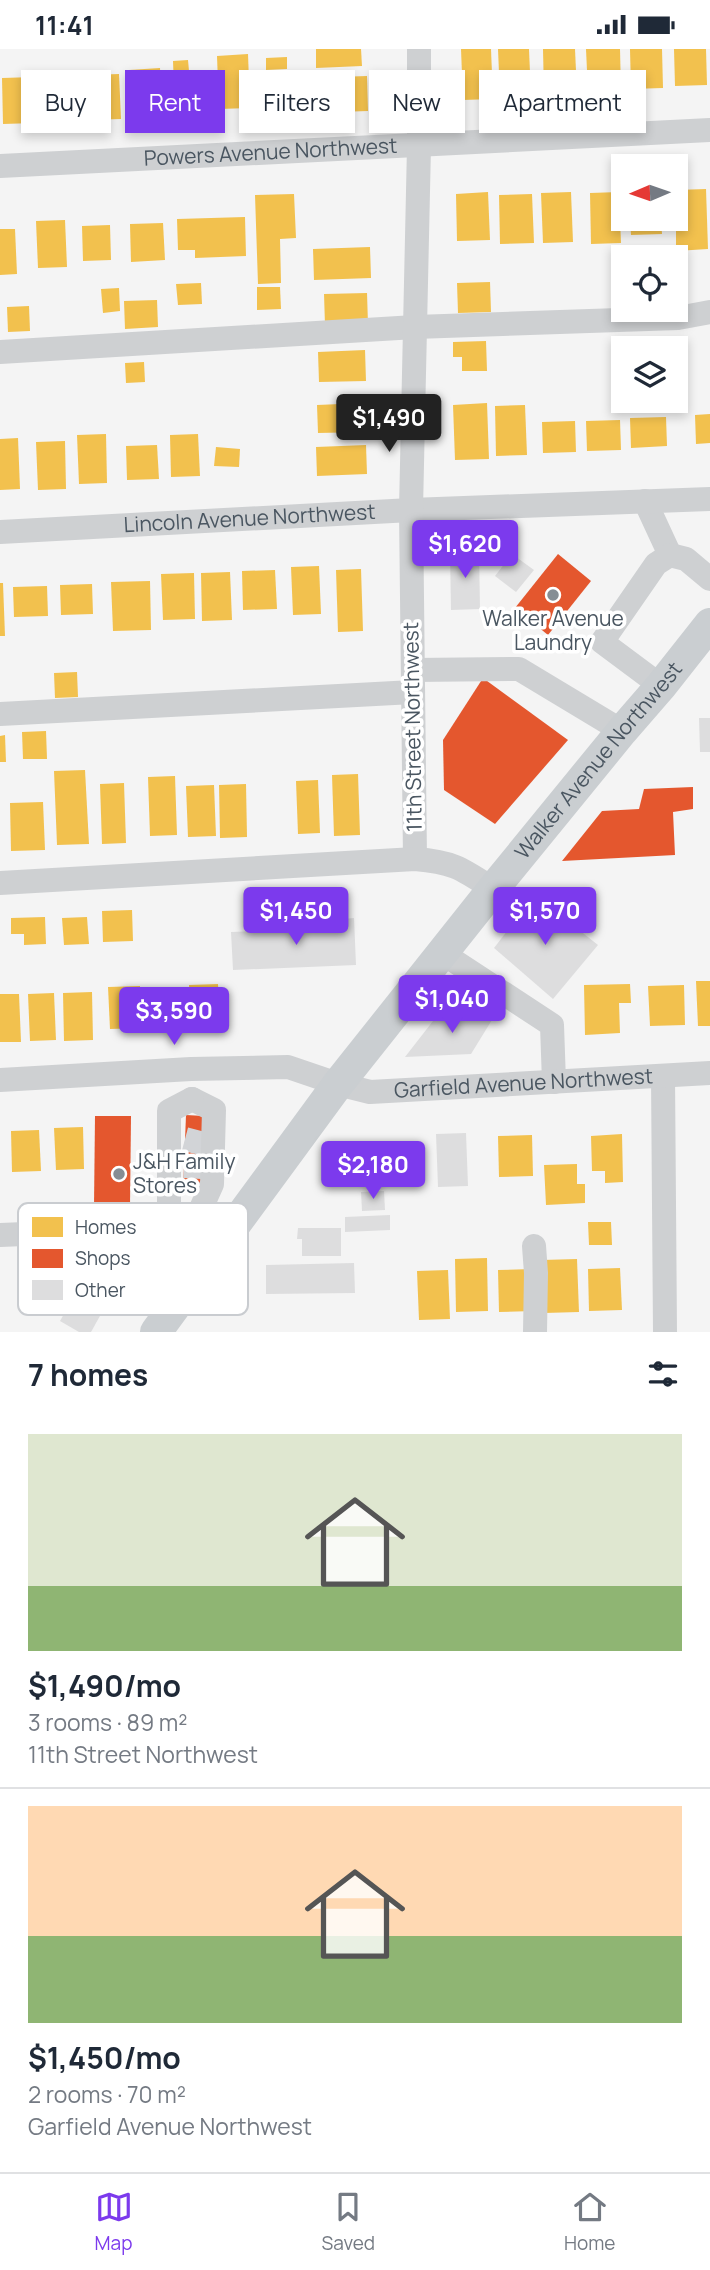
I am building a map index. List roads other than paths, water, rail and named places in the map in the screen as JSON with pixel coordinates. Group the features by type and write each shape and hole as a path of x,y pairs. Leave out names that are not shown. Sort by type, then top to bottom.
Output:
{"main road":[{"name":"Walker Avenue Northwest","path":"248,1207 338,1084 710,624"},
{"name":"Walker Avenue Northwest","path":"156,1332 169,1315"}],"street":[{"name":"11th Street Northwest","path":"415,859 411,510 419,49"},
{"name":"Powers Avenue Northwest","path":"0,166 710,130"},
{"path":"0,352 415,327 678,318 710,312"},
{"name":"Lincoln Avenue Northwest","path":"0,532 411,510 710,499"},
{"path":"645,501 670,555"},
{"path":"661,686 602,642 656,564 670,555 686,559 710,579"},
{"path":"0,714 413,681 519,669 622,731"},
{"path":"0,883 415,859 440,861 460,867 493,889"},
{"path":"442,953 552,1025 554,1082"},
{"name":"Garfield Avenue Northwest","path":"0,1080 191,1069 288,1067 370,1092 710,1073"},
{"path":"191,1069 192,1099"},
{"path":"663,1076 665,1332"},
{"path":"192,1099 169,1111 212,1184 204,1203"},
{"path":"177,1203 192,1154 214,1110 192,1099"},
{"path":"0,1235 18,1234"},
{"path":"534,1246 535,1332"}],"tunnel":[{"path":"185,1139 204,1144"},
{"path":"184,1166 202,1167"}],"place":[{"name":"Walker Avenue Laundry","path":"553,595"},
{"name":"J&H Family Stores","path":"119,1174"}]}
